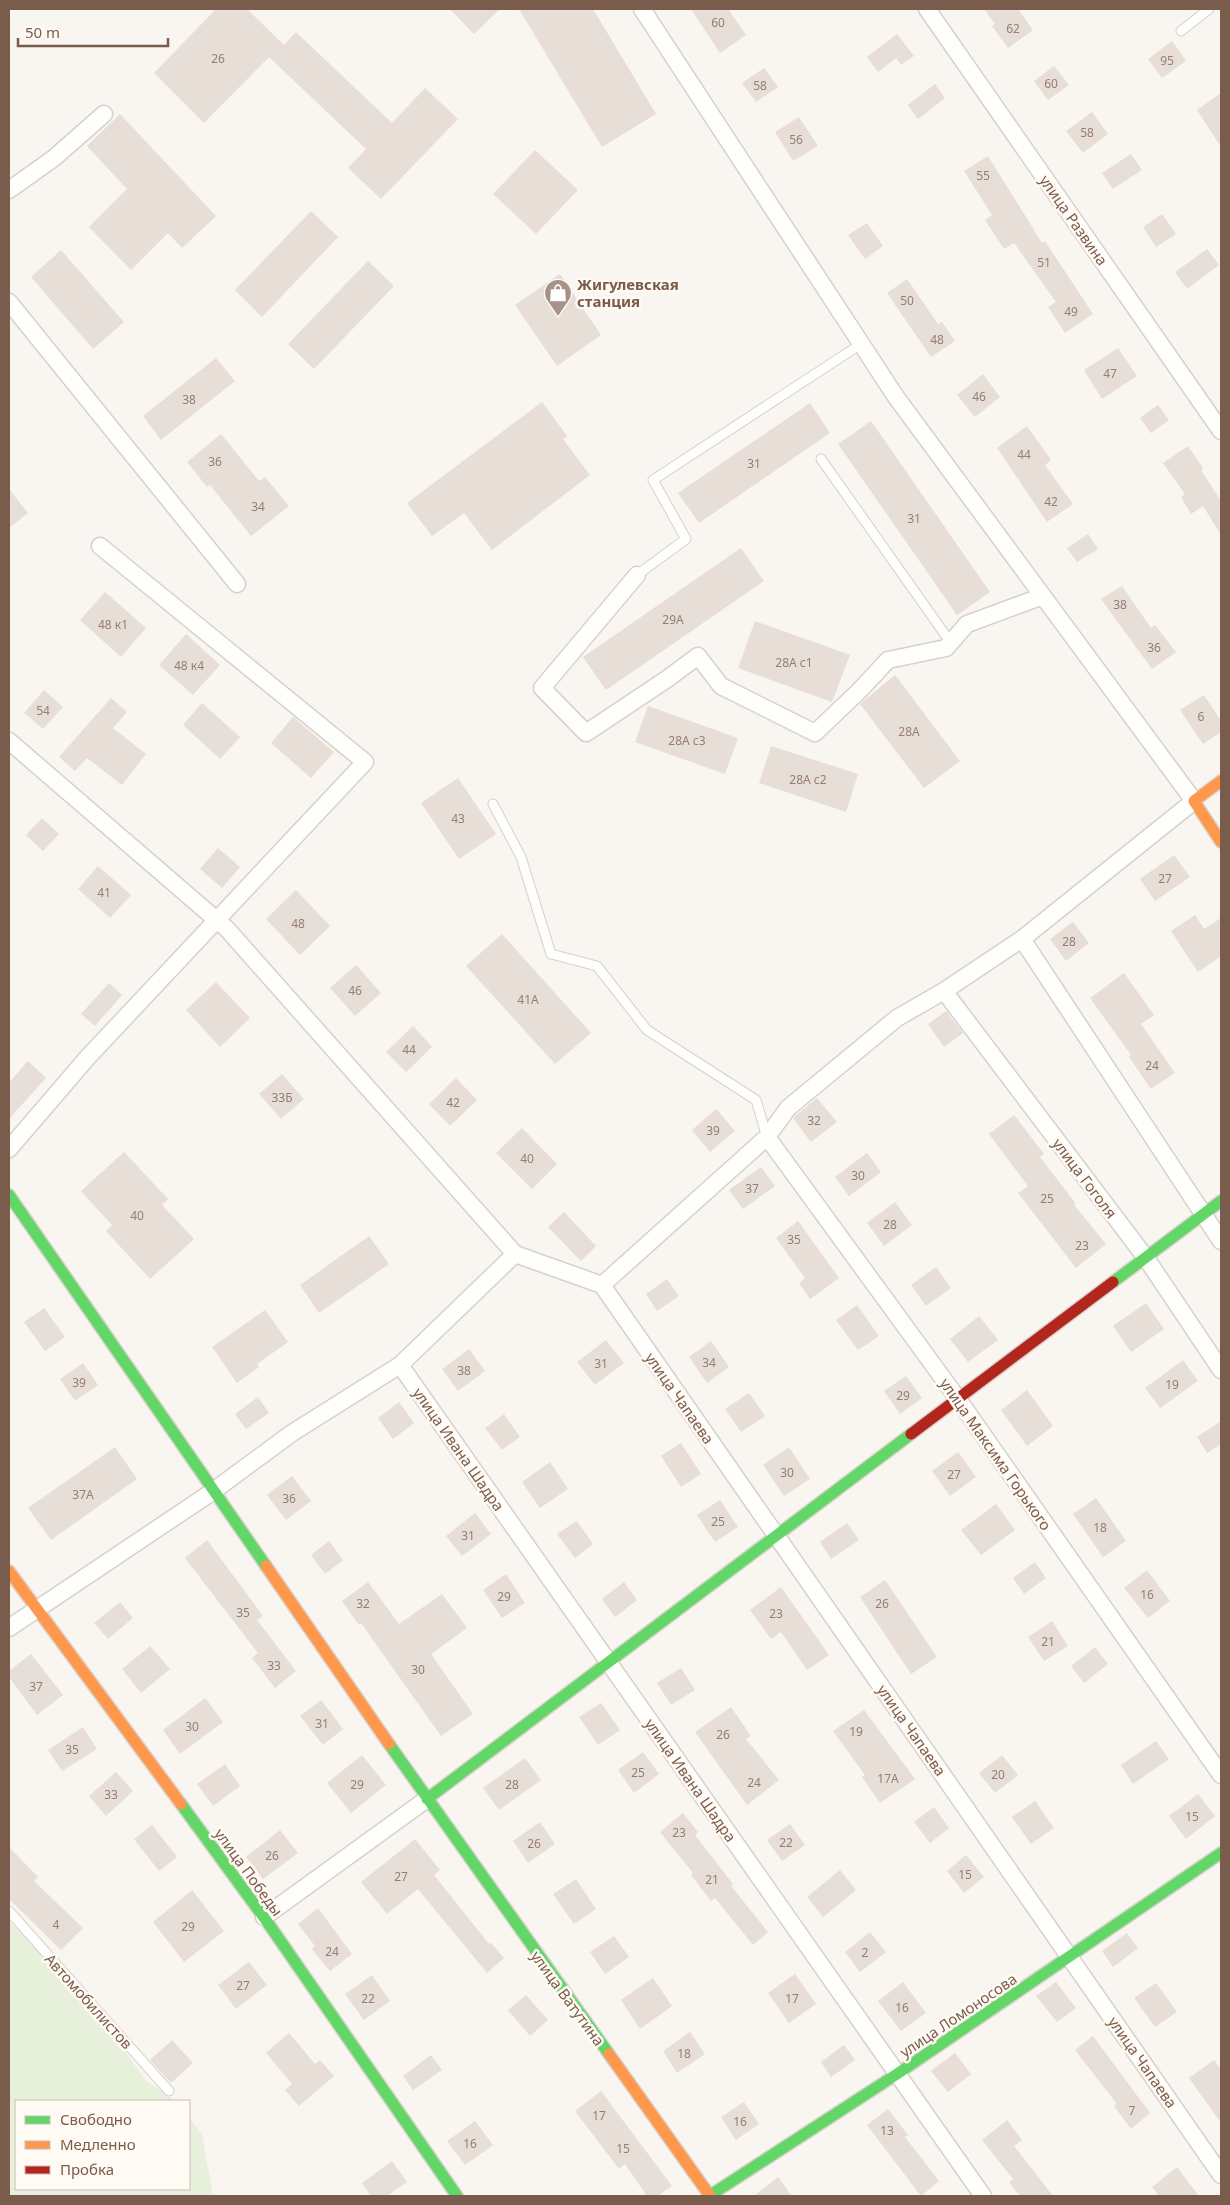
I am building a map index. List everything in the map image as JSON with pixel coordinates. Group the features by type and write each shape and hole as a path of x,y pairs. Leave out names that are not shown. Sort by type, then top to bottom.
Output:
{"street":[{"path":"642,9 896,397 1194,800 1221,842"},
{"name":"улица Развина","path":"927,9 1221,431"},
{"path":"9,190 54,158 104,114"},
{"path":"9,302 237,584"},
{"path":"9,1149 88,1057 365,762 100,546"},
{"path":"637,575 542,688 586,733 698,656 721,686 815,733 888,660 946,648 968,624 1043,596"},
{"path":"9,741 227,929 515,1254 602,1285 767,1137 788,1108 812,1087 897,1018 944,991 1022,939 1194,800 1221,781"},
{"path":"1022,939 1221,1241"},
{"name":"улица Гоголя","path":"944,991 1146,1258 1221,1370"},
{"name":"улица Максима Горького","path":"767,1137 958,1399 1221,1775"},
{"name":"улица Ватутина","path":"9,1194 212,1492 709,2196"},
{"path":"264,1917 427,1799 1221,1201"},
{"path":"9,1628 212,1492 292,1433 400,1364 515,1254"},
{"name":"улица Чапаева","path":"602,1285 1221,2175"},
{"name":"улица Ивана Шадра","path":"400,1364 983,2196"},
{"name":"улица Победы","path":"9,1571 264,1917 457,2196"},
{"name":"улица Ломоносова","path":"709,2196 897,2074 1221,1853"}],"lane":[{"path":"1181,30 1209,9"},
{"path":"637,575 686,539 653,480 861,344"},
{"path":"821,459 951,643"},
{"path":"493,804 522,857 551,954 597,966 647,1030 756,1100 767,1137"},
{"name":"Автомобилистов","path":"9,1911 169,2091"}],"green space":[{"path":"9,1922 32,1941 107,2026 145,2080 174,2100 15,2100 15,2190 190,2190 190,2119 202,2134 213,2196 9,2196"}],"building":[{"path":"216,9 247,9 284,45 296,32 392,123 425,88 458,119 381,199 348,168 366,149 269,57 204,123 154,73"},
{"path":"450,9 500,9 474,34"},
{"path":"519,9 593,9 656,114 602,147"},
{"path":"691,9 728,9 746,35 720,53"},
{"path":"984,9 1018,9 1033,30 1008,48 992,26 995,24"},
{"path":"897,34 914,56 901,65 896,58 878,72 867,57"},
{"path":"1172,41 1186,61 1162,78 1148,59"},
{"path":"1054,66 1069,85 1048,100 1034,81"},
{"path":"764,68 778,87 756,102 742,83"},
{"path":"935,84 945,98 918,119 908,105"},
{"path":"1221,93 1221,147 1197,110"},
{"path":"1092,112 1108,134 1083,153 1066,131"},
{"path":"120,114 216,216 182,248 168,233 131,270 89,227 127,189 87,146"},
{"path":"799,117 818,146 793,161 775,132"},
{"path":"535,150 578,190 536,234 493,194"},
{"path":"1131,154 1142,170 1113,189 1102,173"},
{"path":"988,156 1042,243 1045,241 1093,314 1065,333 1048,307 1056,302 1014,243 1004,249 985,220 992,215 964,171"},
{"path":"311,211 338,237 262,317 235,290"},
{"path":"1162,214 1176,234 1156,247 1143,227"},
{"path":"867,223 883,246 865,259 848,235"},
{"path":"1207,249 1219,265 1187,289 1175,272"},
{"path":"61,250 124,322 93,349 31,277"},
{"path":"368,261 394,286 314,369 288,344"},
{"path":"560,274 601,335 557,366 515,305"},
{"path":"907,279 938,324 942,322 955,341 931,357 887,293"},
{"path":"1118,348 1137,376 1102,399 1084,370"},
{"path":"216,358 235,381 161,440 143,416"},
{"path":"983,374 1000,397 975,417 957,395"},
{"path":"542,402 567,436 563,439 590,475 492,550 464,513 432,536 407,503"},
{"path":"810,403 830,433 699,523 678,493"},
{"path":"1158,405 1169,420 1151,433 1140,418"},
{"path":"871,421 990,592 957,615 838,444"},
{"path":"1027,426 1051,460 1045,465 1073,504 1047,522 997,448"},
{"path":"221,434 259,481 265,477 289,506 251,536 210,485 207,487 187,462"},
{"path":"1188,446 1203,468 1201,470 1221,501 1221,535 1203,506 1191,514 1181,497 1185,494 1163,463"},
{"path":"9,489 28,513 9,528"},
{"path":"1088,534 1098,549 1077,562 1067,548"},
{"path":"741,548 764,581 606,690 583,657"},
{"path":"1122,586 1151,628 1155,625 1176,652 1152,669 1101,599"},
{"path":"105,592 146,628 121,657 80,620"},
{"path":"755,621 850,655 832,702 738,668"},
{"path":"186,634 220,665 193,695 159,665"},
{"path":"895,675 960,761 924,788 860,704"},
{"path":"44,690 63,707 43,729 24,713"},
{"path":"1204,695 1221,721 1221,732 1203,744 1180,710"},
{"path":"111,698 127,712 113,728 146,754 122,785 87,758 75,771 59,757"},
{"path":"202,703 240,737 220,759 183,725"},
{"path":"648,706 738,738 725,774 635,742"},
{"path":"293,717 334,752 311,778 271,743"},
{"path":"771,746 858,774 846,812 759,783"},
{"path":"458,778 496,834 459,859 421,803"},
{"path":"42,818 59,834 43,851 26,835"},
{"path":"218,848 240,867 222,888 200,869"},
{"path":"1174,855 1190,877 1155,901 1140,879"},
{"path":"98,866 131,895 110,918 78,889"},
{"path":"296,890 330,926 300,955 266,919"},
{"path":"1195,915 1204,929 1221,918 1221,956 1198,972 1171,931"},
{"path":"1073,922 1089,943 1066,961 1050,939"},
{"path":"502,934 591,1033 555,1064 466,966"},
{"path":"356,965 381,993 355,1016 330,988"},
{"path":"1124,973 1154,1015 1141,1024 1175,1073 1151,1089 1129,1057 1131,1055 1090,998"},
{"path":"216,982 250,1018 220,1047 186,1010"},
{"path":"109,983 122,995 95,1026 81,1014"},
{"path":"946,1011 963,1033 944,1047 928,1024"},
{"path":"413,1026 432,1047 406,1072 386,1052"},
{"path":"28,1061 46,1078 9,1119 9,1083"},
{"path":"282,1074 304,1099 281,1119 259,1094"},
{"path":"456,1078 477,1100 450,1126 429,1104"},
{"path":"817,1098 837,1122 811,1142 793,1118"},
{"path":"716,1109 735,1131 710,1152 692,1130"},
{"path":"1014,1115 1044,1154 1040,1157 1076,1204 1074,1205 1106,1244 1076,1268 1018,1193 1028,1186 989,1134"},
{"path":"522,1128 557,1164 532,1189 496,1153"},
{"path":"124,1152 168,1199 162,1205 194,1239 150,1279 106,1231 112,1225 81,1191"},
{"path":"867,1153 881,1172 849,1196 835,1177"},
{"path":"761,1167 775,1186 743,1209 729,1190"},
{"path":"895,1202 912,1225 884,1246 867,1223"},
{"path":"564,1212 596,1246 581,1261 548,1227"},
{"path":"798,1221 839,1278 810,1299 799,1283 805,1278 776,1238"},
{"path":"369,1236 389,1264 319,1313 300,1285"},
{"path":"936,1267 951,1288 926,1306 911,1285"},
{"path":"667,1279 679,1296 657,1311 646,1294"},
{"path":"1146,1303 1164,1329 1131,1352 1113,1326"},
{"path":"857,1305 879,1336 858,1350 836,1320"},
{"path":"44,1308 65,1337 45,1351 24,1322"},
{"path":"265,1310 288,1342 257,1364 259,1367 237,1383 212,1347"},
{"path":"979,1316 998,1340 968,1362 950,1339"},
{"path":"606,1340 624,1363 595,1385 577,1362"},
{"path":"711,1341 729,1367 707,1383 689,1357"},
{"path":"469,1349 485,1371 458,1391 442,1369"},
{"path":"1183,1360 1198,1381 1160,1408 1145,1388"},
{"path":"83,1363 98,1385 75,1401 60,1379"},
{"path":"906,1376 922,1398 900,1414 884,1391"},
{"path":"1027,1390 1053,1426 1027,1446 1001,1410"},
{"path":"749,1393 765,1416 741,1432 725,1409"},
{"path":"258,1397 269,1413 246,1429 235,1414"},
{"path":"399,1402 414,1423 393,1439 378,1418"},
{"path":"504,1414 520,1437 502,1450 485,1428"},
{"path":"1221,1421 1221,1444 1207,1453 1197,1437"},
{"path":"681,1443 701,1474 681,1487 661,1456"},
{"path":"115,1447 137,1479 51,1540 28,1508"},
{"path":"789,1447 810,1479 784,1496 763,1465"},
{"path":"958,1452 976,1477 950,1496 932,1471"},
{"path":"550,1462 568,1489 540,1508 522,1482"},
{"path":"292,1476 311,1501 286,1520 267,1495"},
{"path":"1096,1498 1126,1541 1103,1557 1073,1514"},
{"path":"720,1500 738,1527 715,1542 697,1515"},
{"path":"996,1504 1015,1530 981,1555 961,1530"},
{"path":"475,1513 491,1534 462,1556 446,1536"},
{"path":"577,1521 593,1544 575,1558 557,1534"},
{"path":"847,1523 859,1540 831,1559 820,1542"},
{"path":"207,1540 263,1616 257,1620 296,1671 275,1688 252,1658 258,1653 185,1558"},
{"path":"329,1541 343,1560 325,1574 311,1555"},
{"path":"1035,1562 1046,1578 1024,1594 1013,1578"},
{"path":"1147,1570 1170,1601 1148,1618 1124,1588"},
{"path":"506,1574 525,1603 502,1618 483,1590"},
{"path":"885,1580 937,1657 911,1674 860,1597"},
{"path":"368,1582 399,1624 442,1594 467,1628 431,1654 473,1714 441,1736 361,1623 359,1625 342,1601"},
{"path":"624,1582 637,1600 615,1617 602,1599"},
{"path":"781,1587 829,1655 807,1670 781,1632 771,1639 750,1610"},
{"path":"120,1602 133,1618 108,1639 94,1623"},
{"path":"1052,1621 1068,1646 1044,1661 1028,1637"},
{"path":"150,1646 170,1669 141,1693 122,1669"},
{"path":"1095,1647 1108,1664 1084,1683 1071,1666"},
{"path":"31,1654 63,1695 37,1715 9,1677 9,1671"},
{"path":"681,1668 695,1690 671,1705 657,1683"},
{"path":"205,1698 223,1722 180,1754 163,1730"},
{"path":"321,1700 343,1729 323,1745 300,1716"},
{"path":"601,1703 620,1730 598,1745 579,1717"},
{"path":"731,1707 751,1736 746,1739 779,1780 747,1805 695,1732"},
{"path":"864,1710 915,1779 880,1803 862,1777 865,1775 833,1731"},
{"path":"83,1727 97,1749 62,1771 48,1750"},
{"path":"1156,1741 1169,1759 1133,1784 1121,1765"},
{"path":"643,1752 659,1774 634,1793 618,1770"},
{"path":"362,1755 386,1785 351,1813 327,1783"},
{"path":"1002,1755 1018,1775 995,1793 979,1773"},
{"path":"525,1758 541,1780 499,1810 483,1788"},
{"path":"225,1764 240,1786 213,1806 197,1784"},
{"path":"116,1772 133,1791 106,1816 89,1796"},
{"path":"1198,1794 1215,1816 1186,1839 1169,1816"},
{"path":"1035,1801 1054,1828 1031,1844 1012,1817"},
{"path":"934,1807 949,1828 930,1843 914,1822"},
{"path":"683,1813 698,1832 695,1835 733,1884 731,1886 768,1932 753,1945 715,1898 711,1901 691,1875 693,1873 660,1832"},
{"path":"540,1822 555,1844 528,1863 513,1841"},
{"path":"790,1824 805,1845 782,1861 767,1840"},
{"path":"152,1825 177,1857 159,1871 134,1839"},
{"path":"280,1830 298,1853 263,1879 246,1857"},
{"path":"415,1839 440,1870 434,1875 489,1944 491,1943 504,1958 487,1973 418,1889 387,1914 361,1882"},
{"path":"9,1847 38,1877 34,1881 83,1928 61,1950 9,1899"},
{"path":"966,1855 984,1877 964,1893 947,1871"},
{"path":"840,1870 856,1890 823,1917 807,1897"},
{"path":"576,1879 596,1909 574,1924 553,1894"},
{"path":"192,1890 224,1931 184,1962 153,1922"},
{"path":"318,1908 352,1954 330,1971 312,1949 315,1946 298,1924"},
{"path":"870,1932 886,1952 860,1972 845,1952"},
{"path":"1127,1933 1138,1948 1113,1967 1102,1951"},
{"path":"614,1936 629,1957 605,1974 590,1952"},
{"path":"249,1962 267,1985 236,2009 218,1985"},
{"path":"795,1974 816,2004 789,2023 768,1993"},
{"path":"372,1975 390,2001 364,2020 345,1994"},
{"path":"653,1978 672,2006 640,2029 621,2000"},
{"path":"903,1982 926,2013 901,2031 878,2001"},
{"path":"1056,1982 1076,2008 1057,2022 1036,1996"},
{"path":"1156,1983 1177,2012 1155,2027 1134,1998"},
{"path":"526,1995 548,2020 530,2036 508,2010"},
{"path":"690,2032 705,2054 677,2073 663,2051"},
{"path":"289,2033 315,2064 320,2060 334,2076 299,2106 285,2090 292,2084 266,2053"},
{"path":"1093,2036 1150,2113 1131,2129 1114,2106 1117,2104 1075,2050"},
{"path":"172,2040 193,2063 171,2083 150,2060"},
{"path":"844,2045 855,2060 831,2077 821,2062"},
{"path":"955,2053 971,2074 948,2092 931,2071"},
{"path":"431,2055 442,2070 413,2090 403,2076"},
{"path":"1214,2060 1221,2069 1221,2123 1189,2078"},
{"path":"601,2091 672,2186 657,2196 647,2196 625,2164 619,2169 575,2111"},
{"path":"744,2102 759,2124 736,2140 721,2117"},
{"path":"888,2109 908,2135 905,2137 939,2181 921,2196 867,2125"},
{"path":"1007,2120 1022,2140 1014,2146 1053,2196 1020,2196 1009,2182 1013,2179 982,2140"},
{"path":"475,2121 493,2145 465,2165 447,2141"},
{"path":"392,2161 407,2182 387,2196 371,2196 362,2183"},
{"path":"1177,2167 1199,2196 1159,2196 1152,2187"},
{"path":"778,2177 792,2196 754,2196"}],"traffic: fast":[{"path":"9,1195 266,1566"},
{"path":"1113,1282 1221,1201"},
{"path":"427,1799 911,1434"},
{"path":"389,1744 609,2054"},
{"path":"181,1804 268,1923 457,2196"},
{"path":"709,2196 897,2074 1221,1853"}],"traffic: slow":[{"path":"1221,781 1194,801 1221,842"},
{"path":"266,1566 389,1744"},
{"path":"9,1571 181,1804"},
{"path":"609,2054 710,2196"}],"traffic: jam":[{"path":"911,1434 1113,1282"}],"place":[{"name":"Жигулевская станция","path":"558,317"}]}
